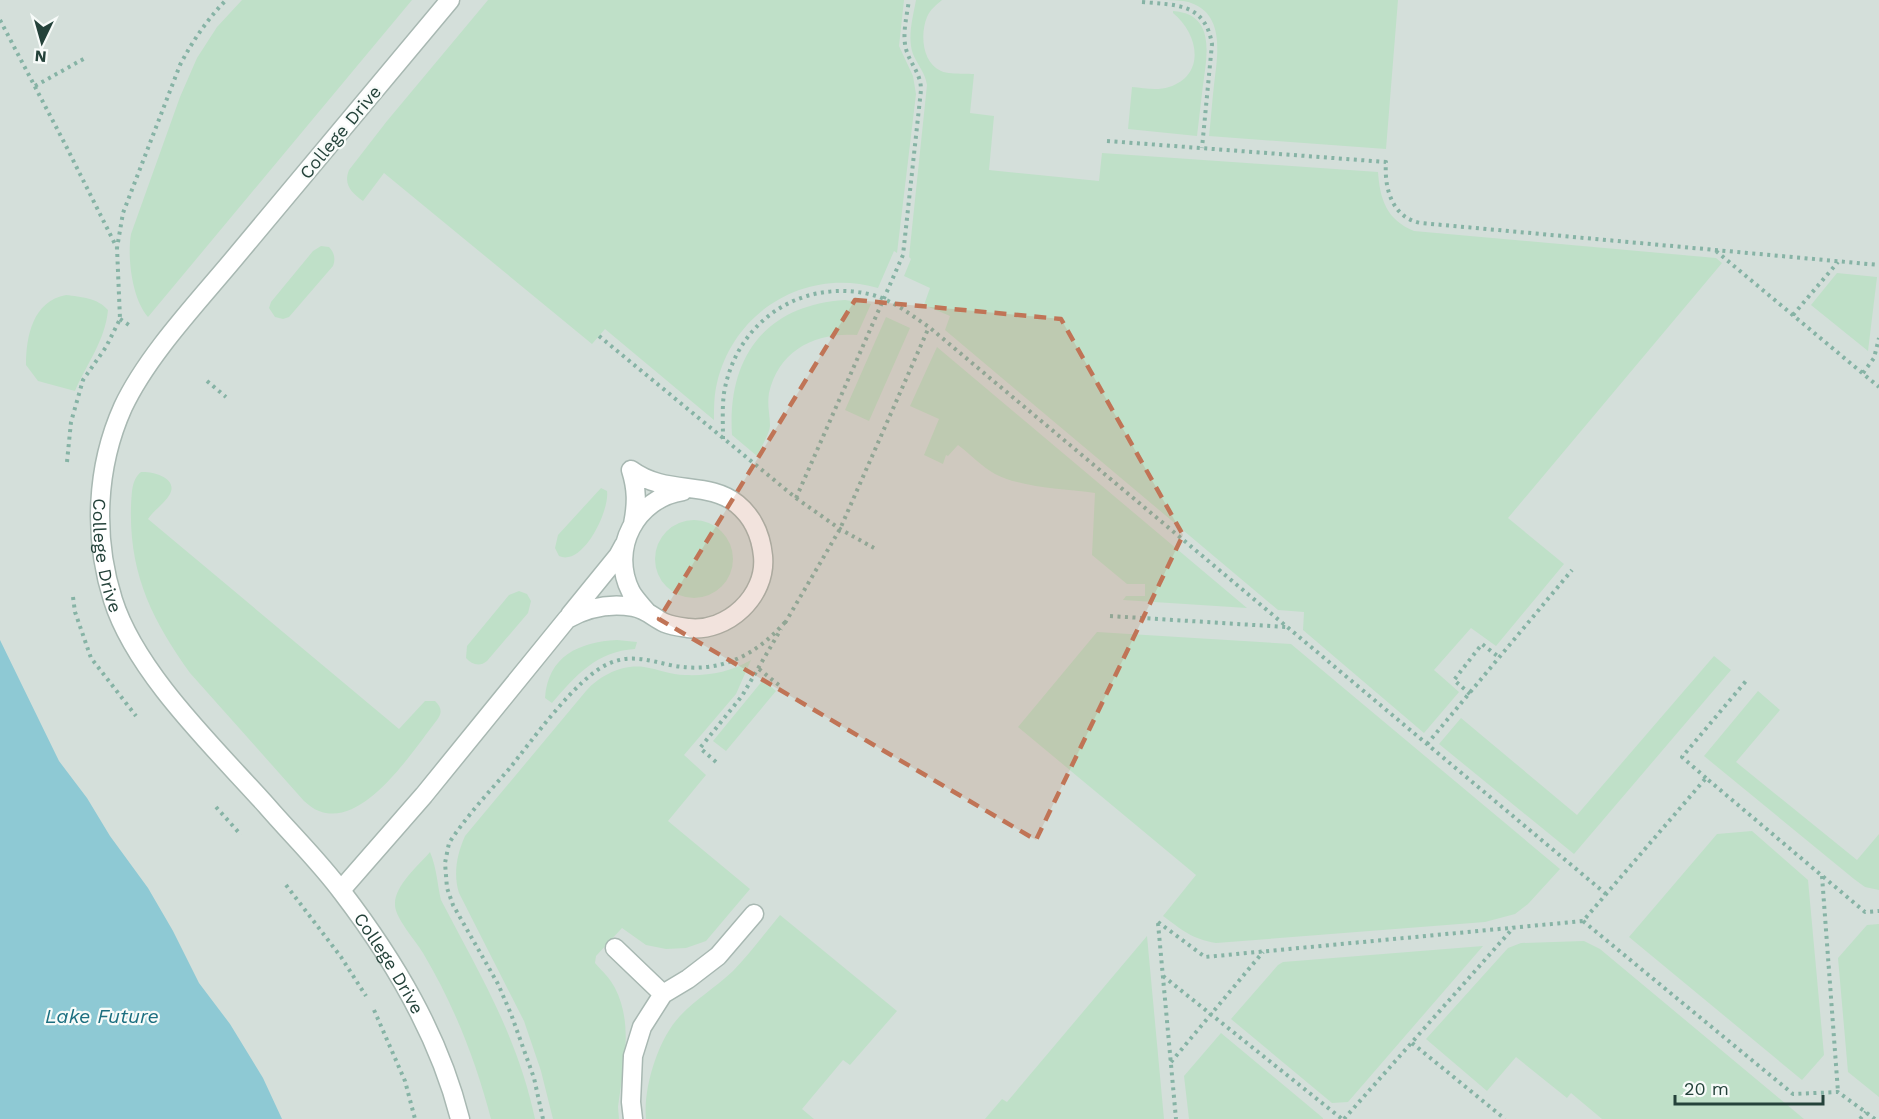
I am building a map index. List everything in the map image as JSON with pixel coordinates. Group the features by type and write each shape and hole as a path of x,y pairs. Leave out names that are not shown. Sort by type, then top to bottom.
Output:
{"street":[{"name":"College Drive","path":"450,0 213,284 139,378 123,409 111,441 102,476 100,523 105,568 113,602 129,637 164,690 341,890 376,939 421,1012 453,1091 460,1119"},
{"path":"341,890 424,795 618,556 633,524 637,497 631,470 664,486 716,493 737,504 752,520 761,540 764,562 759,583 748,603 731,617 711,626 689,628 666,623 646,611 633,607 595,607 567,619"},
{"path":"633,524 648,505 669,493 692,489"},
{"path":"624,545 624,569 631,592 646,611"},
{"path":"633,1119 631,1102 633,1056 642,1026 663,994 688,979 718,956 754,914"},
{"path":"615,948 663,994"}],"path":[{"path":"136,330 120,319 117,248 123,213 180,65 191,43 226,0"},
{"path":"796,498 903,255 921,90 921,80 911,62 905,41 909,0"},
{"path":"1142,2 1174,5 1192,10 1206,24 1212,44 1202,148"},
{"path":"0,20 117,248"},
{"path":"35,87 87,57"},
{"path":"1107,141 1386,162 1389,194 1393,204 1405,218 1413,222 1879,265"},
{"path":"1715,250 1879,387"},
{"path":"1793,315 1838,262"},
{"path":"723,439 723,408 728,377 735,359 752,331 789,301 820,292 841,291 883,299 905,310 1606,894"},
{"path":"716,762 700,748 742,696 840,529 928,327"},
{"path":"599,336 796,498 840,529 874,548"},
{"path":"1863,373 1874,358 1879,338"},
{"path":"207,381 226,397"},
{"path":"1427,744 1572,570"},
{"path":"1110,616 1287,627"},
{"path":"543,1119 534,1078 511,1014 498,984 453,905 447,888 445,863 449,843 556,711 595,671 608,664 635,658 687,667 734,661 761,646 786,621"},
{"path":"1470,694 1454,680 1482,644 1500,658"},
{"path":"759,669 780,686"},
{"path":"1746,681 1682,757 1865,912 1879,911"},
{"path":"1583,921 1706,778"},
{"path":"1822,876 1838,1092"},
{"path":"1176,1119 1158,922 1204,957 1583,921 1793,1094 1838,1092 1875,1119"},
{"path":"1163,976 1343,1119 1514,927"},
{"path":"1170,1063 1263,952"},
{"path":"1412,1043 1505,1119"},
{"path":"1860,1119 1866,1112"}],"highlighted area":[{"path":"855,300 1061,319 1183,535 1036,840 659,619"}],"shaded area":[{"path":"0,0 1879,0 1879,1119 0,1119"}],"green space":[{"path":"242,0 412,0 148,317 138,300 132,277 131,234 180,97 197,58 217,27"},
{"path":"488,0 904,0 899,46 913,76 916,94 897,253 894,251 878,288 851,283 825,284 800,290 777,300 757,315 739,334 726,357 716,388 714,420 605,329 592,344 384,173 363,201 352,192 348,184 349,170"},
{"path":"916,0 942,0 930,12 925,24 924,47 930,62 941,71 974,74 970,113 994,116 989,170 1099,181 1102,153 1378,172 1383,200 1391,215 1414,231 1716,258 1722,263 1508,518 1564,564 1496,646 1471,628 1434,670 1459,692 1424,733 1303,630 1304,612 1278,610 945,330 950,316 924,305 930,288 904,276 911,259 909,257 927,85 911,47 911,27"},
{"path":"1168,0 1398,0 1386,149 1209,136 1217,62 1217,38 1214,27 1210,17 1202,9 1189,2"},
{"path":"1173,11 1187,14 1196,20 1206,38 1206,61 1197,136 1128,129 1132,87 1155,89 1169,87 1181,81 1189,73 1193,64 1195,53 1193,42 1189,32"},
{"path":"321,246 329,247 332,251 333,266 289,317 283,319 275,317 269,308 271,302 313,251"},
{"path":"1837,273 1877,277 1868,351 1811,305"},
{"path":"66,295 83,297 108,310 99,342 75,391 38,381 26,365 30,332 39,312 46,304"},
{"path":"845,300 871,304 857,335 827,337 813,341 790,355 781,365 769,393 769,430 757,456 732,435 732,407 736,382 744,360 757,340 773,325 793,312 817,304"},
{"path":"886,317 910,328 869,421 845,410"},
{"path":"937,347 1247,608 1123,600 1126,596 1145,596 1145,584 1127,584 1092,555 1095,493 1044,487 1006,479 985,468 958,445 948,456 946,455 943,464 924,455 939,419 910,406"},
{"path":"141,472 163,477 168,480 172,488 168,497 148,519 399,729 425,701 435,701 439,705 441,712 437,720 401,766 370,798 353,808 336,813 313,808 304,801 190,673 154,615 139,575 131,531 131,506 134,483"},
{"path":"601,488 607,491 607,500 593,535 577,553 568,557 559,556 555,548 558,535"},
{"path":"694,520 709,523 721,532 730,544 733,559 730,574 721,586 709,595 694,598 679,595 667,586 658,574 655,559 658,544 667,532 679,523"},
{"path":"519,591 527,594 531,601 528,613 487,661 479,665 471,662 466,658 467,646 509,595"},
{"path":"1097,632 1291,644 1560,869 1528,904 1515,914 1485,922 1216,943 1182,930 1163,916 1196,875 1018,727"},
{"path":"617,640 637,642 635,649 609,654 578,675 552,703 545,698 552,672 568,654 590,644"},
{"path":"1714,656 1731,670 1574,854 1439,744 1461,718 1577,815"},
{"path":"751,660 736,694 684,755 706,775 668,821 750,889 706,941 686,948 666,949 646,945 622,928 596,956 595,963 615,988 624,1017 626,1047 618,1107 619,1119 553,1119 541,1071 524,1021 459,893 456,879 457,864 465,836 586,691 598,680 628,667 649,668 680,675 702,675 727,670"},
{"path":"763,680 776,691 726,751 713,741"},
{"path":"1758,691 1780,710 1736,762 1857,860 1879,834 1879,890 1865,887 1854,879 1704,756"},
{"path":"1752,831 1808,880 1824,1055 1802,1080 1629,937 1717,834"},
{"path":"430,852 436,870 441,900 508,1033 528,1089 535,1119 491,1119 471,1055 454,1013 423,953 402,923 396,910 396,898 402,884"},
{"path":"780,915 897,1011 850,1065 843,1060 802,1109 814,1119 646,1119 647,1093 654,1064 672,1026 686,1010 733,971"},
{"path":"1879,924 1879,1097 1848,1072 1838,958 1867,925"},
{"path":"1147,936 1164,1119 985,1119 1002,1099 1007,1102"},
{"path":"1584,941 1600,949 1804,1119 1602,1119 1571,1093 1567,1098 1516,1057 1487,1091 1426,1039 1508,948 1521,943"},
{"path":"1483,946 1348,1102 1332,1103 1231,1019 1283,962"},
{"path":"1221,1033 1323,1119 1189,1119 1184,1076"}],"water":[{"name":"Lake Future","path":"0,640 59,761 148,888 199,983 230,1024 263,1078 282,1119 0,1119"}]}
